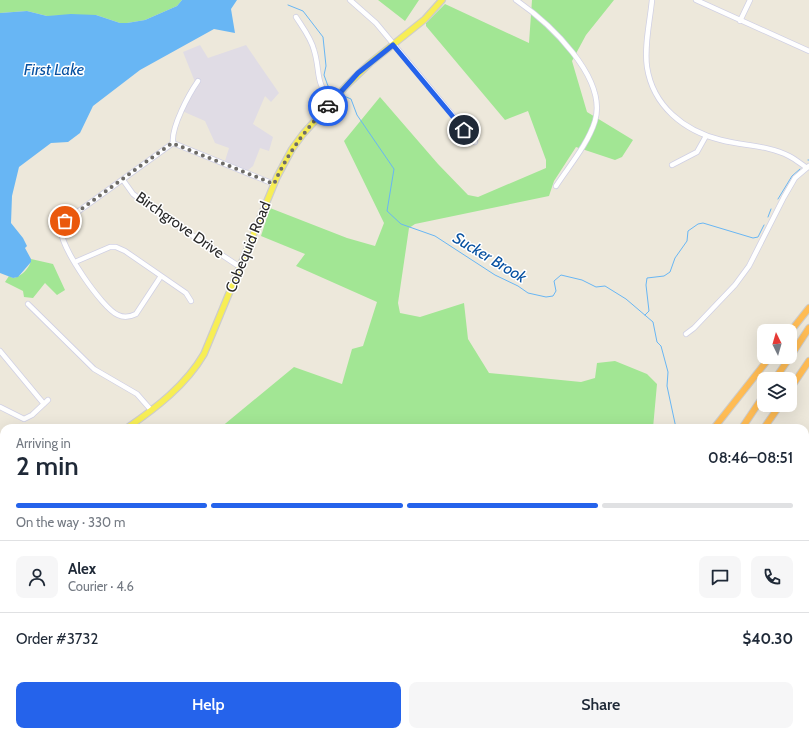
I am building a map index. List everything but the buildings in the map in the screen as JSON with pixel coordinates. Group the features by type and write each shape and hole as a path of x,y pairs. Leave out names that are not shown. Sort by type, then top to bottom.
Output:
{"highway":[{"path":"796,324 809,308"},
{"path":"797,346 809,328"},
{"path":"797,379 809,361"},
{"path":"717,424 764,364"},
{"path":"745,424 757,406"},
{"path":"767,424 775,412"}],"main road":[{"name":"Cobequid Road","path":"133,424 152,410 179,386 198,365 274,184 292,149 309,126 358,73 425,19 442,0"}],"street":[{"path":"350,0 376,23 475,142"},
{"path":"516,0 552,29 581,66 594,88 597,108 595,121 587,139 556,186"},
{"path":"652,0 647,67 653,86 663,106 679,122 695,132 721,140 773,150 789,156 808,167 795,178 749,266 734,285 694,328 686,334"},
{"path":"696,0 809,51"},
{"path":"740,21 750,0"},
{"path":"296,17 309,37 315,51 321,87 332,102"},
{"path":"175,143 175,129 190,92 198,81"},
{"path":"672,165 697,152 706,136"},
{"path":"161,276 139,310 130,317 124,317 113,312 87,284 62,233 64,223 175,143"},
{"path":"175,143 274,184"},
{"name":"Birchgrove Drive","path":"122,180 133,194 154,210 240,267"},
{"path":"75,262 110,247 116,246 186,292 191,301"},
{"path":"28,304 94,369 136,394 152,410"},
{"path":"0,351 46,402 32,415 24,419 0,407"}],"shaded area":[{"path":"200,45 208,58 246,45 279,93 271,102 265,96 253,124 273,137 269,151 260,148 253,166 247,171 225,161 229,148 215,143 205,121 182,111 190,94 197,87 183,52"}],"green space":[{"path":"0,0 182,0 177,6 145,20 120,23 96,15 47,16 27,11 0,13"},
{"path":"378,0 419,0 405,21"},
{"path":"532,0 614,0 586,35 572,61 587,112 633,140 622,157 615,160 576,147 554,181 549,196 415,224 409,228 398,303 400,313 420,317 464,303 468,339 489,373 581,382 595,378 597,363 615,361 647,374 657,384 653,424 225,424 294,367 342,384 352,349 363,346 377,302 296,266 305,254 261,236 270,208 347,238 375,246 384,223 344,141 380,97 438,164 468,195 478,197 546,168 546,160 528,111 505,120 426,26 426,23 445,4 529,43"},
{"path":"31,259 53,264 65,290 57,295 45,283 33,298 24,297 23,291 5,282 9,276 13,278 22,274 31,262"}],"water":[{"name":"First Lake","path":"182,0 237,0 231,9 235,33 214,29 140,70 93,106 80,133 68,142 51,143 19,167 12,196 11,223 23,238 27,246 25,248 31,262 18,277 13,278 0,273 0,13 27,11 47,16 71,14 96,15 120,23 127,23 145,20 177,6"}],"waterway":[{"name":"Sucker Brook","path":"288,5 303,11 323,37 326,66 324,75 328,86 337,91"},
{"name":"Sucker Brook","path":"344,96 351,99 357,115 394,169 387,211 401,224 435,236 495,275 518,286 528,293 546,297 553,296 556,291 554,281 561,275 582,280 596,287 605,286 626,299 653,322 657,342 661,346 668,372 667,386 675,424"},
{"path":"778,199 792,176 800,169"},
{"path":"768,217 771,209"},
{"path":"645,315 649,311 646,285 647,278 664,276 670,272 675,258 687,241 688,231 698,224 703,223 753,238 758,237 764,225"}],"way so far":[{"path":"65,221 172,143 274,184 292,149 309,126 328,106"}],"route":[{"path":"328,106 358,73 393,45 464,130"}]}
